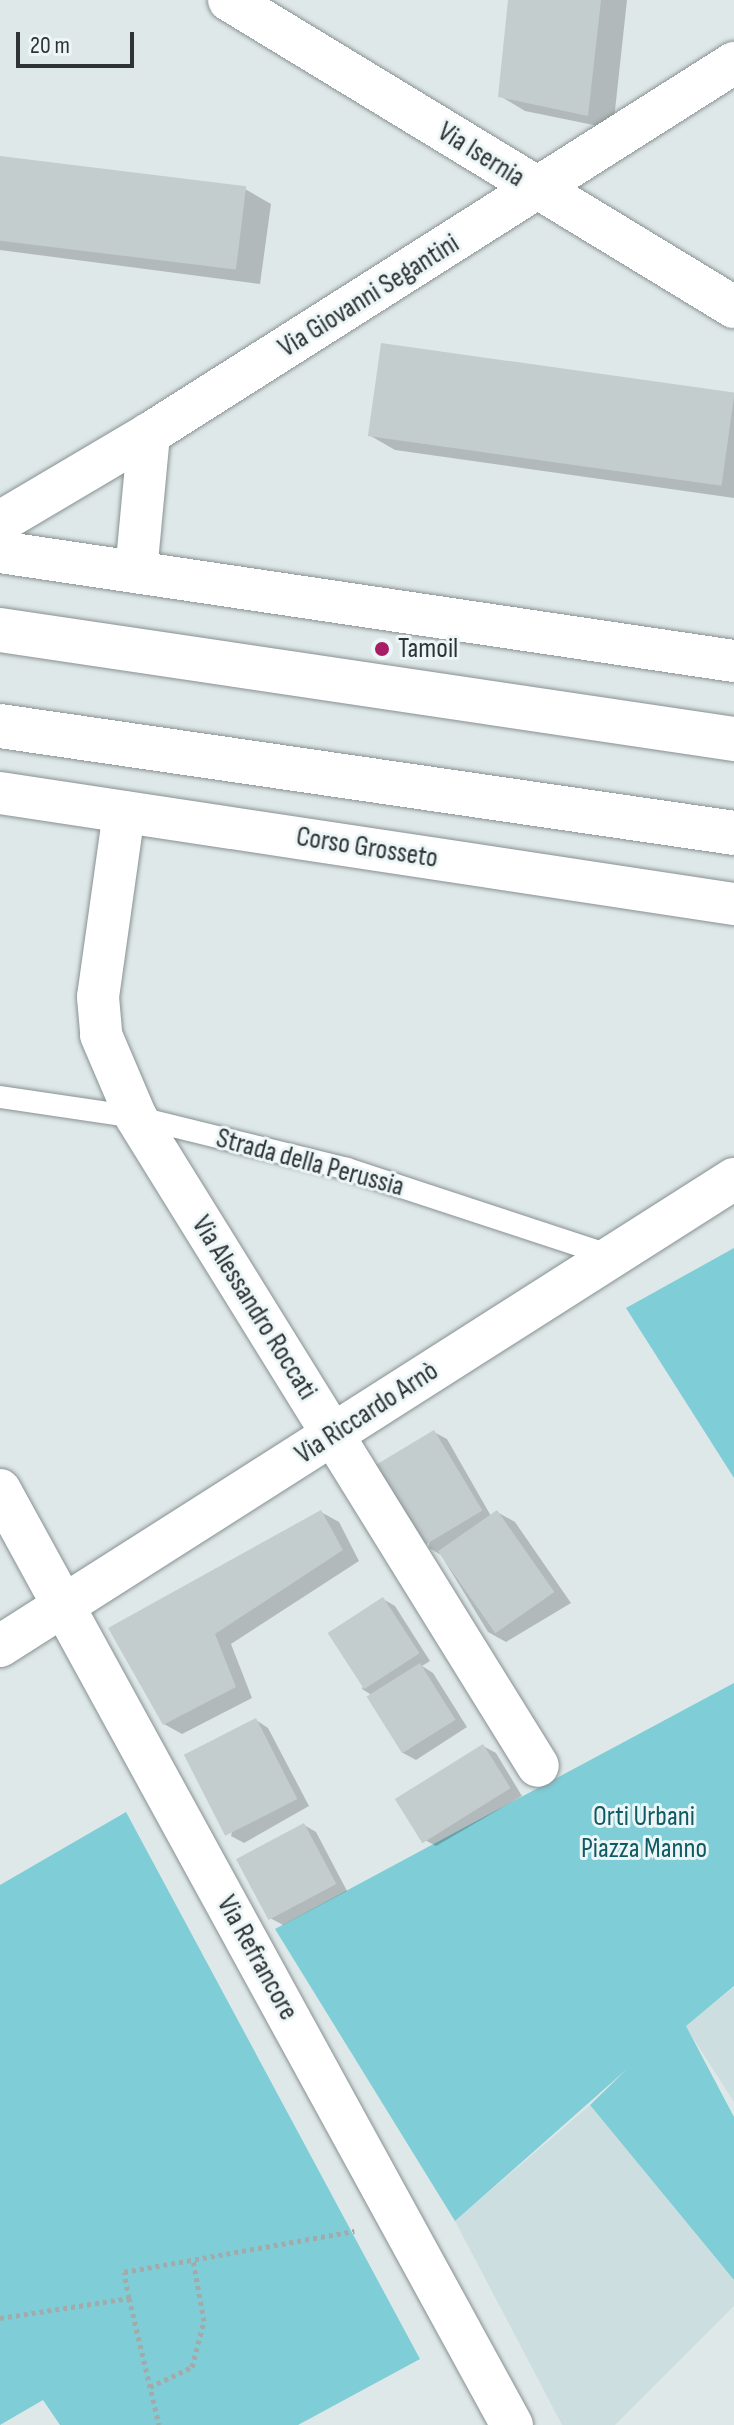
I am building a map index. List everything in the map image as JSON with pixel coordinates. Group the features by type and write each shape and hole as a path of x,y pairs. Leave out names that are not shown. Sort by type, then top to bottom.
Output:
{"main road":[{"path":"0,630 734,739"},
{"path":"0,726 734,833"}],"street":[{"name":"Via Isernia","path":"229,0 734,307"},
{"name":"Via Giovanni Segantini","path":"0,522 149,434 734,63"},
{"path":"136,572 149,434"},
{"path":"0,552 734,661"},
{"name":"Corso Grosseto","path":"0,793 734,904"},
{"name":"Via Alessandro Roccati","path":"124,812 98,997 101,1035 136,1117 538,1766"},
{"name":"Via Riccardo Arnò","path":"0,1646 734,1179"},
{"name":"Via Refrancore","path":"0,1490 512,2425"}],"lane":[{"name":"Strada della Perussia","path":"0,1097 136,1117 347,1169 612,1256"}],"path":[{"path":"159,2425 124,2272 354,2231"},
{"path":"150,2387 192,2367 204,2321 193,2260"},
{"path":"0,2318 129,2298"}],"shaded area":[{"path":"734,1987 734,2102 685,2026"},
{"path":"590,2105 734,2280 734,2306 615,2425 562,2425 455,2221"}],"green space":[{"path":"734,1248 734,1478 626,1308"},
{"name":"Orti Urbani Piazza Manno","path":"734,1683 734,1986 686,2026 734,2117 734,2280 590,2105 627,2069 455,2221 275,1929"},
{"path":"126,1812 420,2359 298,2425 60,2425 43,2400 0,2425 0,1885"}],"building":[{"path":"508,0 601,0 588,116 498,97"},
{"path":"0,156 246,186 236,270 0,241"},
{"path":"381,343 734,393 721,486 368,436"},
{"path":"434,1430 482,1511 423,1546 375,1466"},
{"path":"321,1510 343,1550 215,1634 236,1687 163,1725 108,1628"},
{"path":"497,1510 554,1592 495,1633 438,1551"},
{"path":"383,1597 419,1653 364,1689 328,1633"},
{"path":"420,1663 456,1720 402,1753 367,1696"},
{"path":"256,1718 297,1799 225,1836 184,1755"},
{"path":"483,1744 511,1788 422,1843 395,1799"},
{"path":"304,1823 336,1884 268,1920 236,1859"}],"place":[{"name":"Tamoil","path":"382,649"}]}
